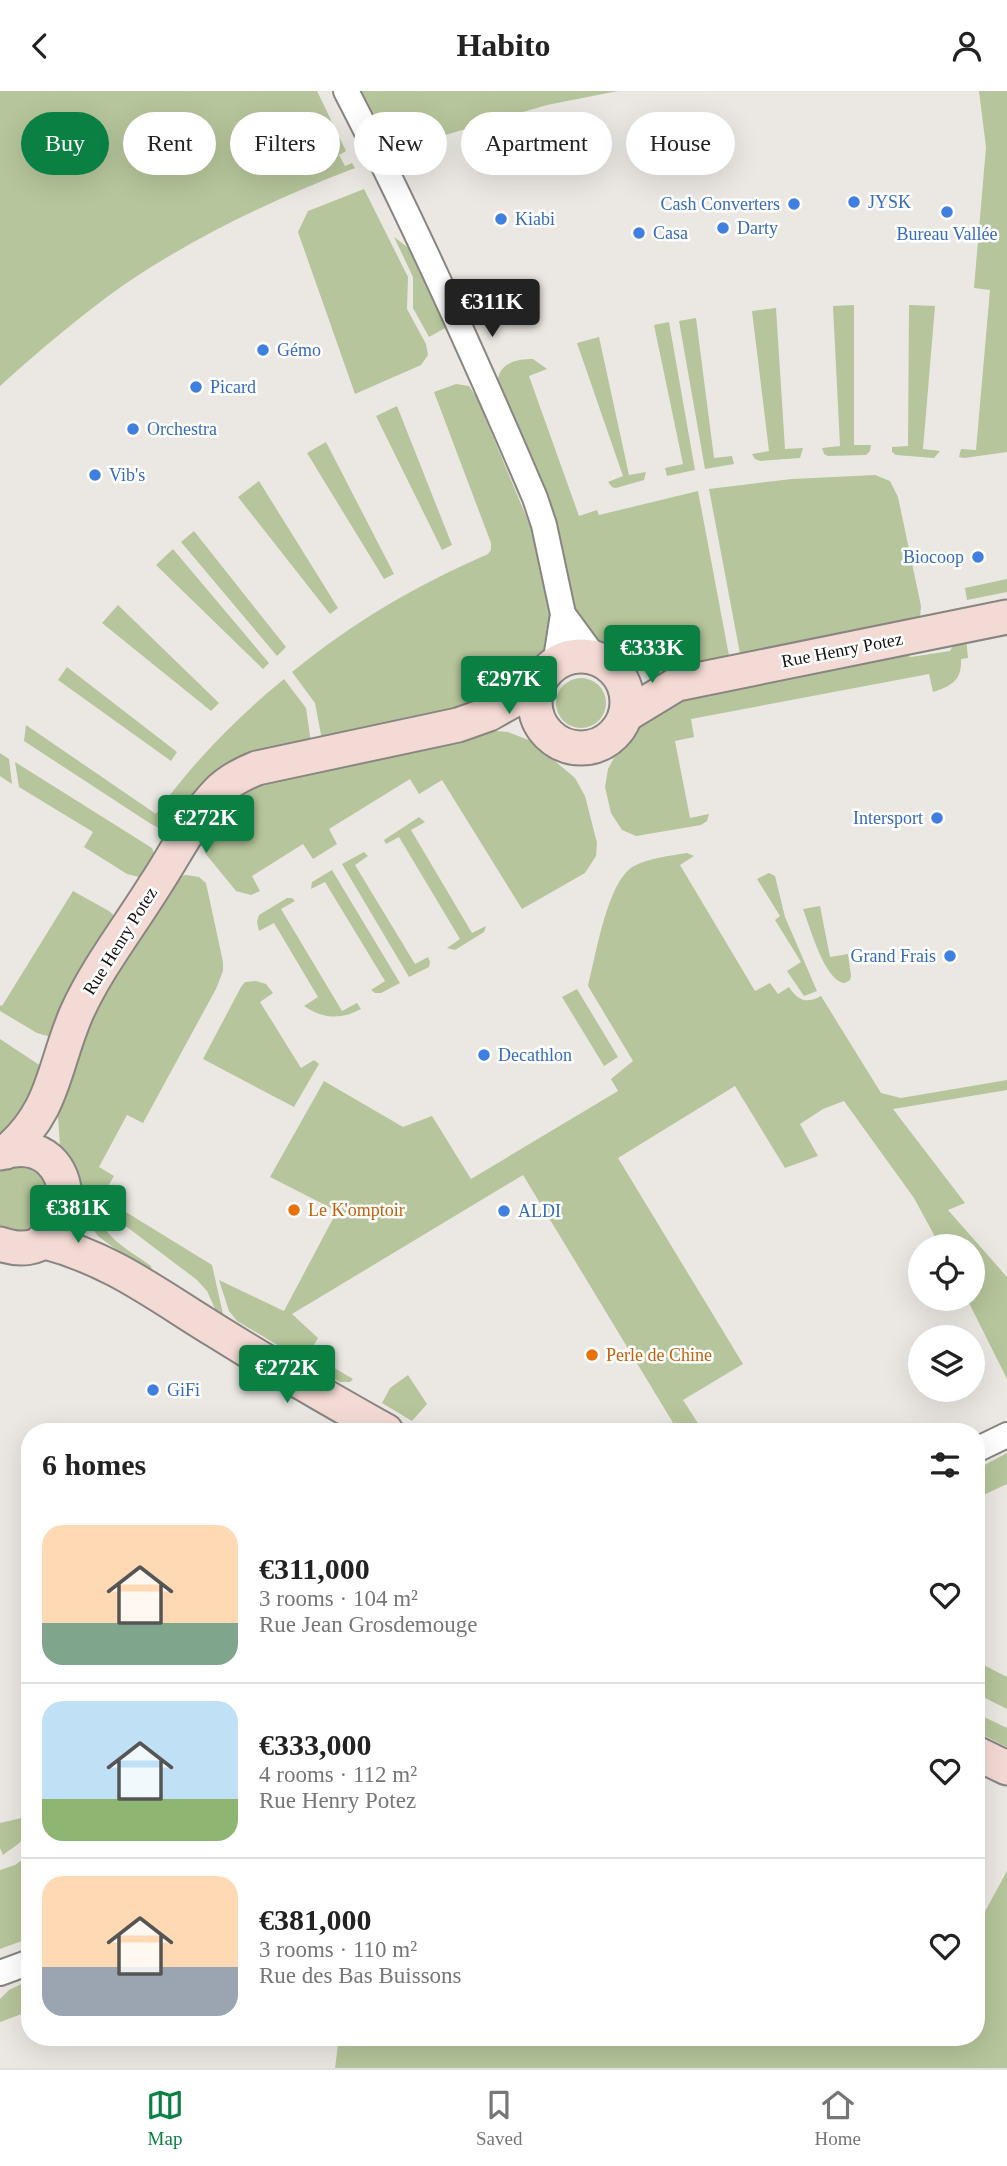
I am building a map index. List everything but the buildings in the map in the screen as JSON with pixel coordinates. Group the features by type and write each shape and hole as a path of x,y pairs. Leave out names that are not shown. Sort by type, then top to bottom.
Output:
{"street":[{"path":"346,91 478,363 544,525 563,614 535,711 546,733"},
{"path":"458,725 492,724 546,733 562,744 585,748 597,746 615,734 626,715 625,687 563,614"},
{"name":"Rue Henry Potez","path":"677,684 1007,617"},
{"path":"458,725 489,714 579,656 677,684"},
{"path":"626,715 677,684"},
{"name":"Rue Henry Potez","path":"3,1153 20,1139 47,1102 69,1034 88,991 198,817 219,790 231,780 257,768 458,725"},
{"name":"Rue Henry Potez","path":"47,1102 50,1162"},
{"path":"0,1244 21,1248 42,1241 57,1228 65,1212 66,1198 64,1185 50,1162 29,1151 3,1153"},
{"path":"65,1212 133,1277"},
{"path":"42,1241 83,1253 133,1277 215,1331 372,1423"},
{"path":"985,1446 1007,1435"},
{"path":"985,1757 1007,1768"},
{"path":"0,1973 21,1965"}],"green space":[{"path":"0,91 317,91 327,112 230,112 230,175 338,175 236,220 152,267 77,320 0,386"},
{"path":"360,91 618,91 523,112 461,112 461,130 447,134 447,112 371,112"},
{"path":"979,91 1007,91 1007,452 964,458 959,457 961,449 976,450 990,290 974,288 986,147"},
{"path":"340,139 346,151 340,154"},
{"path":"340,157 345,166 352,163 354,168 340,174"},
{"path":"364,189 408,277 407,309 426,344 428,355 421,365 355,394 298,232 308,211"},
{"path":"394,237 415,253 447,327 429,337 413,308 413,277"},
{"path":"854,305 854,445 871,445 870,451 866,455 828,456 822,448 840,446 833,306"},
{"path":"909,305 935,306 923,449 940,451 934,458 896,455 892,452 892,447 908,446"},
{"path":"776,308 785,449 803,448 800,458 760,461 752,454 769,451 752,311"},
{"path":"696,318 714,458 732,456 734,464 705,469 679,321"},
{"path":"669,322 695,470 667,476 665,468 683,464 654,325"},
{"path":"599,337 629,475 646,472 644,480 616,488 608,482 623,476 577,343"},
{"path":"533,359 547,369 529,376 579,516 597,510 599,515 698,491 730,661 670,672 643,670 620,657 577,621 554,513 498,379 506,365"},
{"path":"456,384 469,386 477,398 533,533 551,614 546,646 525,676 501,701 322,740 315,703 292,672 386,606 488,554 491,550 491,543 434,392"},
{"path":"397,406 452,545 442,550 376,416"},
{"path":"326,442 394,574 384,579 307,453"},
{"path":"875,475 890,481 898,497 921,606 920,618 741,659 709,489 792,479"},
{"path":"259,481 338,608 330,614 238,497"},
{"path":"194,531 286,647 277,656 181,542"},
{"path":"173,549 269,663 263,669 156,565"},
{"path":"1007,579 1007,592 967,600 965,588"},
{"path":"118,605 219,703 211,711 102,623"},
{"path":"966,637 968,658 961,659 958,677 946,687 933,692 929,674 691,719 694,737 675,741 690,818 709,814 707,821 701,825 636,836 622,830 611,813 605,787 608,769 640,724 665,701 896,652 911,657 950,651 956,640"},
{"path":"67,667 177,752 171,761 58,680"},
{"path":"581,678 599,685 606,703 599,721 581,728 563,721 556,703 563,685"},
{"path":"284,679 306,708 311,742 173,829 159,828 151,824 24,741 26,725 156,814 216,742"},
{"path":"496,731 508,732 531,741 575,778 585,796 597,843 596,856 585,873 522,909 442,780 419,794 410,779 329,829 337,844 313,859 303,844 252,876 260,891 251,895 236,891 205,853 201,839 209,821 253,783"},
{"path":"0,753 9,759 12,784 0,776"},
{"path":"15,762 152,848 156,858 143,878 127,874 84,847 93,832 19,787"},
{"path":"419,817 425,822 411,830 472,933 486,926 484,932 455,950 447,948 460,939 399,837 386,844 384,840"},
{"path":"364,852 368,856 355,865 415,964 428,957 430,962 429,967 409,977 342,864"},
{"path":"687,853 694,856 680,865 755,991 770,983 778,994 789,987 803,1000 821,996 881,1093 901,1098 1007,1080 1007,1090 893,1109 965,1203 948,1210 969,1234 934,1234 914,1198 844,1101 823,1109 800,1124 818,1156 785,1168 735,1086 618,1158 743,1364 683,1400 698,1423 673,1423 523,1175 292,1314 318,1338 309,1353 353,1379 350,1382 340,1382 237,1321 229,1311 219,1280 284,1311 337,1211 270,1177 324,1081 403,1127 432,1116 471,1179 618,1091 611,1079 633,1061 588,986 610,903 625,874 640,863"},
{"path":"332,870 400,983 381,993 371,990 385,981 325,882 311,889 312,882"},
{"path":"769,873 775,876 785,917 817,991 804,996 787,971 801,962 775,920 780,916 757,879"},
{"path":"176,877 199,877 206,883 223,971 216,989 143,1123 127,1115 99,1167 114,1176 100,1206 103,1225 116,1241 151,1266 153,1277 98,1236 85,1219 75,1179 60,1146 58,1116 87,1017"},
{"path":"73,891 118,919 54,1038 37,1033 0,1011 0,1005 2,1006"},
{"path":"287,898 295,901 281,909 342,1011 357,1003 361,1009 332,1017 304,1006 318,997 274,923 259,931 257,922 259,915"},
{"path":"820,906 830,957 848,954 851,976 845,983 831,974 825,964 803,909"},
{"path":"245,982 266,984 273,993 260,1002 301,1068 314,1060 319,1064 294,1107 203,1059 241,987"},
{"path":"577,989 618,1057 604,1066 562,997"},
{"path":"0,1039 44,1068 35,1097 0,1140"},
{"path":"10,1165 34,1168 49,1183 48,1217 29,1232 0,1229 0,1169"},
{"path":"121,1209 212,1265 223,1314 217,1313 207,1291 197,1280 119,1221"},
{"path":"985,1252 1007,1277 1007,1379 985,1335 985,1325 980,1325 973,1311 985,1311"},
{"path":"408,1375 427,1404 412,1421 382,1403 390,1388"},
{"path":"1007,1453 1007,1484 985,1494 985,1465"},
{"path":"985,1666 1007,1677 1007,1709 985,1698"},
{"path":"985,1717 1007,1728 1007,1747 985,1736"},
{"path":"21,1818 21,1841 3,1855 0,1848 0,1823"},
{"path":"21,1861 21,1941 0,1949 0,1870"},
{"path":"1007,1871 1007,2068 335,2068 338,2046 985,2046 985,1911"},
{"path":"21,1984 21,2014 0,2022 0,1999 9,1990"}],"place":[{"name":"JYSK","path":"854,202"},
{"name":"Cash Converters","path":"794,204"},
{"name":"Bureau Vallée","path":"947,212"},
{"name":"Kiabi","path":"501,219"},
{"name":"Darty","path":"723,228"},
{"name":"Casa","path":"639,233"},
{"name":"Gémo","path":"263,350"},
{"name":"Picard","path":"196,387"},
{"name":"Orchestra","path":"133,429"},
{"name":"Vib's","path":"95,475"},
{"name":"Biocoop","path":"978,557"},
{"name":"Intersport","path":"937,818"},
{"name":"Grand Frais","path":"950,956"},
{"name":"Decathlon","path":"484,1055"},
{"name":"Le K'omptoir","path":"294,1210"},
{"name":"ALDI","path":"504,1211"},
{"name":"Perle de Chine","path":"592,1355"},
{"name":"GiFi","path":"153,1390"}]}
